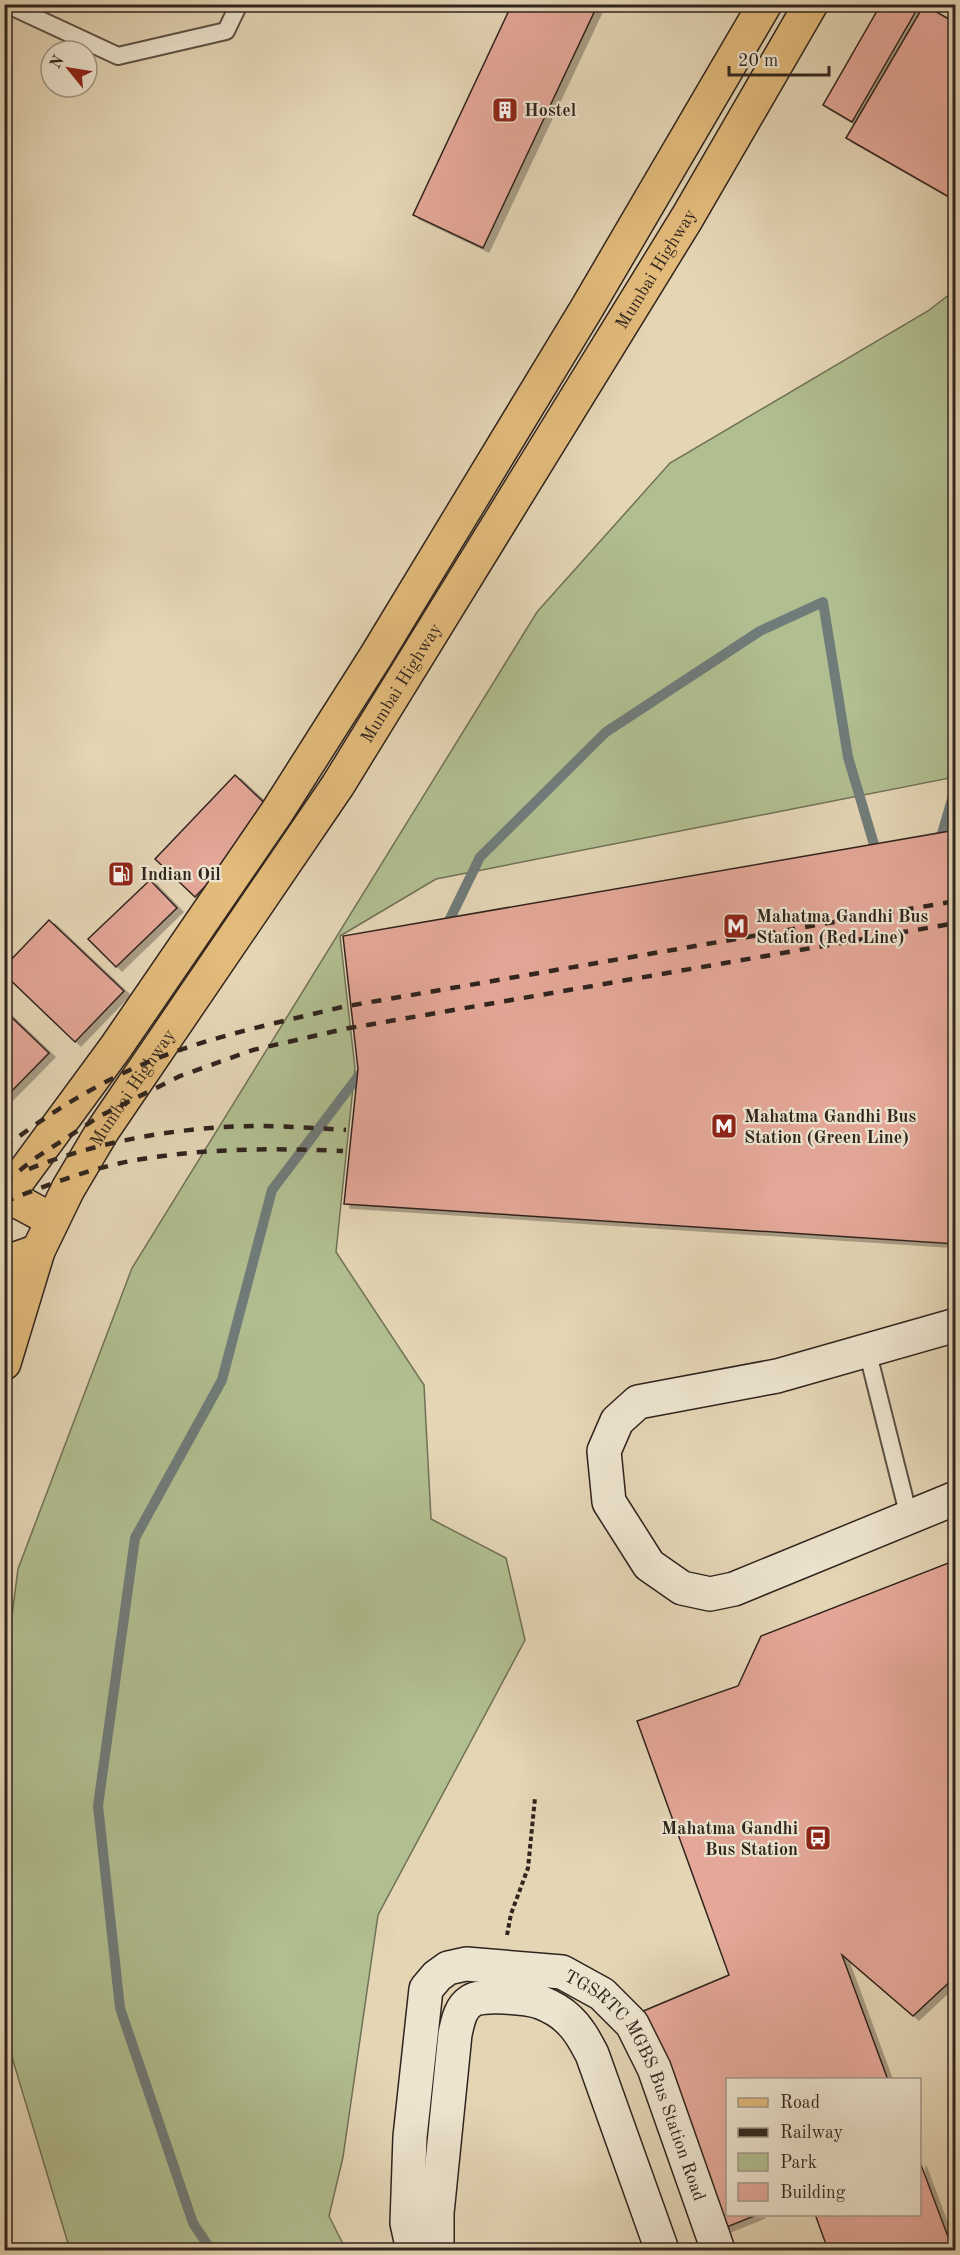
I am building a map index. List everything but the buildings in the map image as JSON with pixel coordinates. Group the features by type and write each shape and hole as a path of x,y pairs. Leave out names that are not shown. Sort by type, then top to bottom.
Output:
{"main road":[{"name":"Mumbai Highway","path":"6,1197 116,1047 278,812 376,656 581,319 765,4"},
{"name":"Mumbai Highway","path":"4,1363 38,1251 52,1220 104,1130 344,775 681,228 811,4"},
{"path":"6,1197 52,1220"},
{"path":"4,1263 38,1251"}],"street":[{"path":"956,1325 777,1376 638,1402 617,1420 604,1451 609,1502 649,1564 682,1588 710,1594 734,1589 956,1498"},
{"name":"TGSRTC MGBS Bus Station Road","path":"412,2250 407,2223 410,2137 426,1989 437,1976 448,1968 466,1964 562,1972 602,1994 632,2024 654,2068 718,2250"},
{"name":"TGSRTC MGBS Bus Station Road","path":"469,2001 476,1998 509,1997 538,2001 568,2018 582,2034 592,2054 662,2250"},
{"path":"436,2250 437,2213 455,2034 461,2012 469,2001"}],"lane":[{"path":"6,4 118,56 226,31 239,4"},
{"path":"867,1350 909,1517"},
{"path":"466,1964 469,2001"}],"path":[{"path":"501,1968 511,1914 528,1868 535,1798"}],"green space":[{"path":"955,290 955,777 436,879 340,936 355,1068 336,1252 424,1385 431,1519 506,1558 525,1640 378,1915 343,2157 329,2216 346,2250 70,2250 5,2034 4,1677 18,1569 132,1268 537,612 670,463 928,311"}],"waterway":[{"path":"445,929 480,857 606,732 760,631 823,602 848,757 878,858"},
{"path":"935,840 941,837 956,786"},
{"path":"211,2250 193,2223 120,2008 98,1806 135,1538 222,1380 272,1190 366,1066"}],"railway":[{"path":"4,1148 58,1109 138,1066 203,1042 249,1030 342,1007 956,901"},
{"path":"4,1183 34,1159 100,1116 180,1076 253,1050 344,1029 956,923"},
{"path":"29,1169 111,1143 197,1129 254,1126 346,1130"},
{"path":"4,1202 86,1172 119,1163 162,1156 240,1150 343,1151"}],"place":[{"name":"Hostel","path":"505,110"},
{"name":"Indian Oil","path":"121,874"},
{"name":"Mahatma Gandhi Bus Station (Red Line)","path":"736,926"},
{"name":"Mahatma Gandhi Bus Station (Green Line)","path":"724,1126"},
{"name":"Mahatma Gandhi Bus Station","path":"818,1838"}]}
